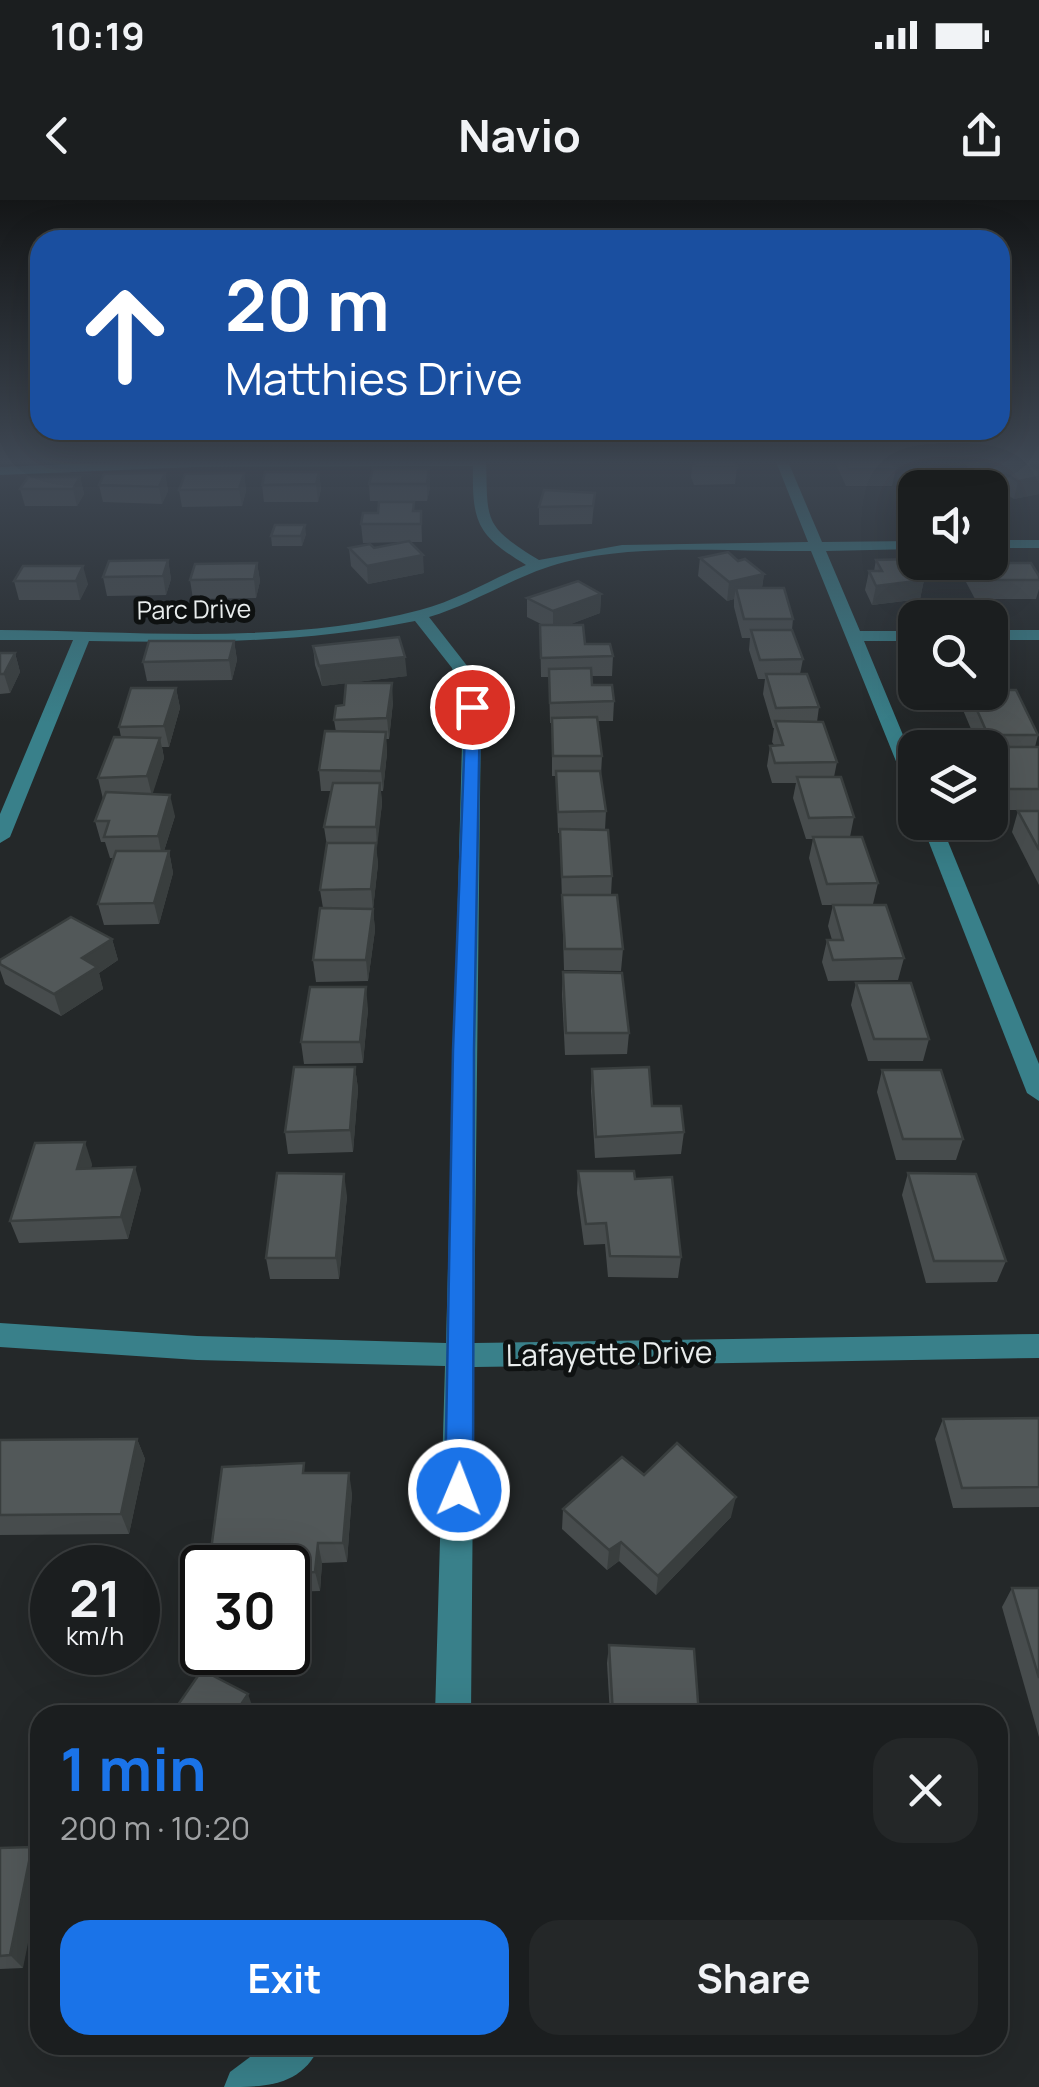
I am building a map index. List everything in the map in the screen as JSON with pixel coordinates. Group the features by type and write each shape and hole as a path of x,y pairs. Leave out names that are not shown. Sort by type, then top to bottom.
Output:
{"street":[{"path":"507,547 538,566"},
{"name":"Parc Drive","path":"0,635 295,631 419,615 499,586 538,566 578,554 622,549 748,547"},
{"path":"817,547 898,744"},
{"path":"419,615 460,667 472,707 463,1050 463,1355 453,1705"},
{"path":"1008,635 1039,634"},
{"path":"0,837 83,635"},
{"path":"854,636 898,636"},
{"path":"937,840 1039,1093"},
{"name":"Lafayette Drive","path":"0,1336 197,1348 463,1355 1039,1346"},
{"path":"245,2087 287,2055"}],"building":[{"path":"415,547 423,555 367,566 349,548"},
{"path":"728,552 764,574 729,582 700,558"},
{"path":"898,559 898,580 924,580 876,586 869,571 882,571 876,560"},
{"path":"168,560 163,576 103,577 109,561"},
{"path":"257,563 254,579 190,580 195,564"},
{"path":"1008,563 1031,563 1039,580 1008,580"},
{"path":"23,566 83,566 76,581 14,581"},
{"path":"578,581 601,594 553,611 527,598"},
{"path":"736,588 784,588 793,619 744,619"},
{"path":"540,625 583,625 585,644 610,644 613,656 541,658"},
{"path":"751,630 792,630 803,659 760,660"},
{"path":"399,637 405,657 319,666 313,646"},
{"path":"149,641 234,641 229,660 143,662"},
{"path":"0,653 15,653 4,674 0,674"},
{"path":"591,668 592,685 612,685 614,701 550,703 549,669"},
{"path":"766,674 807,674 819,707 776,708"},
{"path":"346,683 392,683 387,718 334,720 336,706 344,705"},
{"path":"131,688 176,688 164,726 119,727"},
{"path":"1008,690 1016,690 1038,735 1008,735 1008,730 986,730 977,710 1008,710"},
{"path":"597,717 602,756 553,756 552,718"},
{"path":"775,721 823,722 837,762 775,763 770,746 783,745"},
{"path":"325,731 386,732 381,771 319,770"},
{"path":"114,737 160,738 147,776 98,778"},
{"path":"1008,747 1039,747 1039,789 1008,789"},
{"path":"556,771 600,771 606,811 558,812"},
{"path":"797,777 841,777 854,817 809,818"},
{"path":"333,783 380,783 376,827 324,827"},
{"path":"106,792 170,795 158,836 104,837 109,821 95,821"},
{"path":"1018,811 1039,811 1039,850"},
{"path":"560,829 608,830 612,876 562,877"},
{"path":"813,837 862,837 878,883 827,884"},
{"path":"327,843 376,843 371,889 320,890"},
{"path":"116,851 169,851 154,903 98,904"},
{"path":"562,895 617,895 623,949 565,949"},
{"path":"833,905 886,905 904,958 833,960 827,940 843,940"},
{"path":"320,908 373,909 366,960 313,960"},
{"path":"71,917 112,939 82,958 97,967 54,994 0,964 0,960"},
{"path":"563,972 622,973 629,1033 566,1033"},
{"path":"856,983 911,983 929,1039 874,1039"},
{"path":"310,987 366,987 360,1042 301,1042"},
{"path":"294,1067 355,1067 350,1130 285,1132"},
{"path":"649,1067 652,1106 681,1106 684,1132 596,1137 592,1069"},
{"path":"882,1070 941,1070 963,1139 903,1139"},
{"path":"85,1142 77,1169 135,1167 121,1217 10,1221 35,1143"},
{"path":"578,1171 634,1171 635,1179 672,1177 681,1257 610,1256 606,1223 586,1224"},
{"path":"277,1173 344,1174 336,1258 266,1258"},
{"path":"908,1173 976,1174 1006,1261 934,1261"},
{"path":"1039,1418 1039,1487 962,1488 943,1419"},
{"path":"137,1439 121,1514 0,1515 0,1440"},
{"path":"677,1443 736,1497 658,1576 621,1542 609,1550 563,1509 622,1457 644,1475"},
{"path":"304,1463 303,1473 349,1473 343,1543 318,1543 315,1572 310,1572 310,1545 212,1545 222,1467"},
{"path":"1012,1588 1039,1588 1039,1678"},
{"path":"609,1645 694,1649 698,1705 612,1705"},
{"path":"199,1675 212,1675 248,1694 241,1705 178,1705"},
{"path":"30,1847 10,1955 0,1956 0,1848"}],"route":[{"path":"459,1490 463,1050 472,707"}]}
